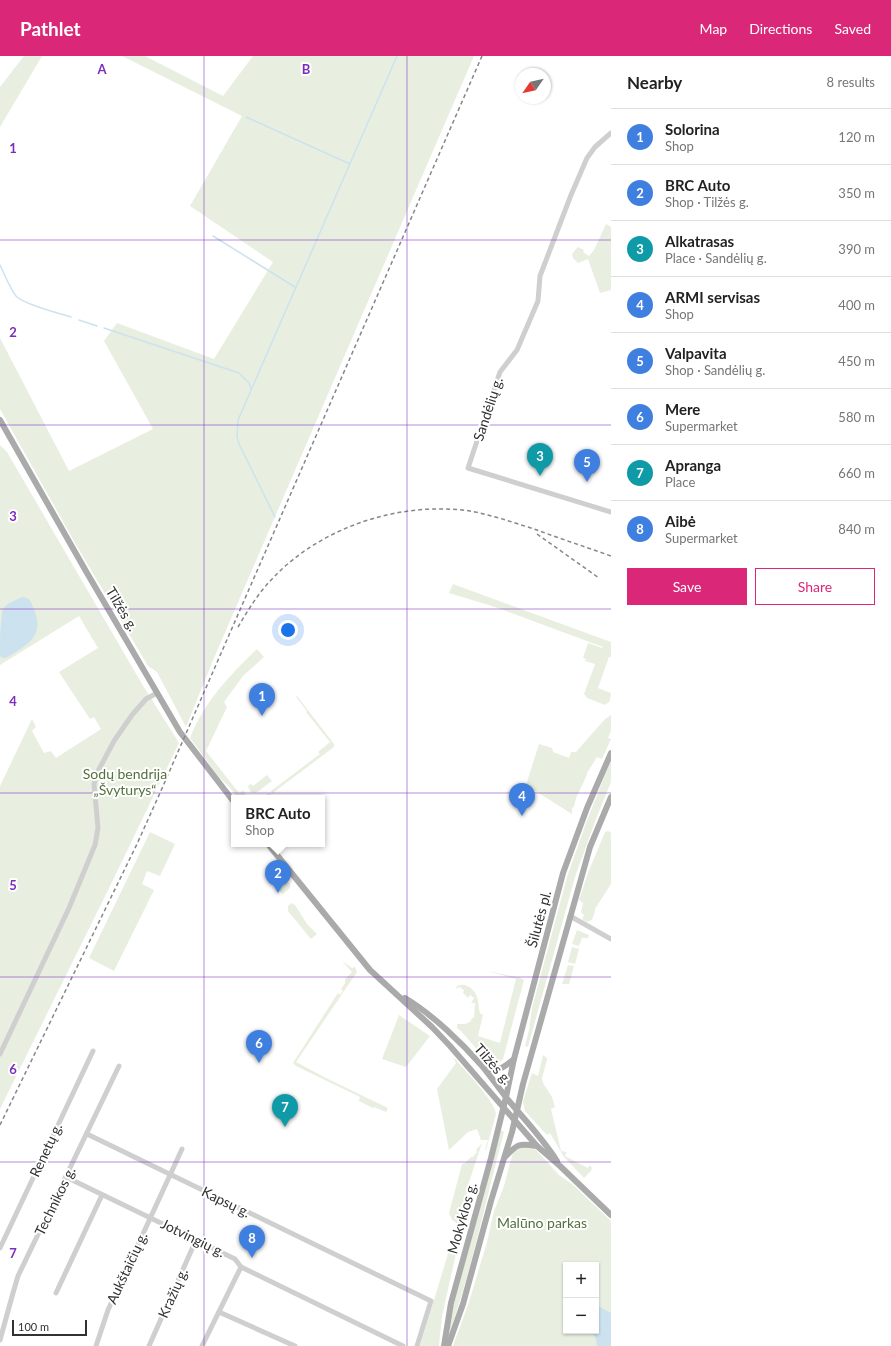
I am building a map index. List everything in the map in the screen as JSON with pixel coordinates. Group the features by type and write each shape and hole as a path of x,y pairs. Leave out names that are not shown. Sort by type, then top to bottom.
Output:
{"main road":[{"name":"Tilžės g.","path":"0,420 184,738 231,798"},
{"name":"Šilutės pl.","path":"506,1097 514,1058 563,873 587,808 611,752"},
{"name":"Šilutės pl.","path":"518,1111 523,1084 590,847 611,796"},
{"name":"Tilžės g.","path":"270,847 356,955 450,1046 537,1146 611,1214"},
{"name":"Tilžės g.","path":"395,992 431,1016 482,1066 506,1097 546,1143 560,1166"},
{"path":"482,1066 491,1071 502,1068 514,1058"},
{"name":"Mokyklos g.","path":"444,1346 451,1302 506,1097"},
{"name":"Mokyklos g.","path":"448,1346 463,1304 518,1111"},
{"path":"504,1159 515,1147 519,1145 524,1144 537,1146"}],"street":[{"name":"Sandėlių g.","path":"611,133 595,147 587,158 571,195 540,276 538,302 517,350 500,372 468,468 611,512"},
{"path":"0,1054 68,908 95,845 98,828 94,784 97,773 114,741 132,715 146,699 157,692"},
{"path":"570,916 611,939"},
{"name":"Renetų g.","path":"0,1248 93,1051"},
{"name":"Technikos g.","path":"0,1340 18,1276 119,1066"},
{"name":"Kapsų g.","path":"87,1134 431,1301 417,1346"},
{"name":"Aukštaičių g.","path":"96,1346 111,1303 182,1149"},
{"name":"Jotvingių g.","path":"66,1177 235,1259 241,1267 403,1346"},
{"path":"56,1293 102,1195"},
{"name":"Kražių g.","path":"149,1346 196,1240"},
{"path":"202,1346 241,1267"},
{"path":"219,1312 295,1346"}],"green space":[{"path":"24,56 42,56 0,127 0,87"},
{"path":"122,56 145,56 223,96 253,56 474,56 214,658 186,727 157,672 148,666 75,543 0,409 0,338 69,471 153,429 104,341 117,323 214,359 273,262 190,206 242,116"},
{"path":"606,224 611,227 611,290 600,293 588,259 578,263 573,258 572,254 578,247 584,250 583,252 589,256 594,250"},
{"name":"Sodų bendrija „Švyturys“","path":"0,445 7,452 142,684 179,743 0,1109 0,786 32,719 36,727 32,731 44,753 51,751 56,758 101,729 94,717 90,719 59,672 98,648 79,616 0,665"},
{"path":"453,584 611,642 611,657 609,657 598,688 611,693 610,701 605,705 587,698 584,694 595,664 585,661 586,659 583,658 588,643 602,648 603,647 495,607 449,593"},
{"path":"257,649 264,657 243,676 224,702 227,707 206,751 239,793 243,791 245,795 235,795 233,791 218,776 190,738 210,701 237,669"},
{"path":"297,696 334,744 334,747 270,795 266,795 272,793 271,791 320,754 318,752 330,742 296,697"},
{"path":"611,715 611,731 608,738 611,739 602,759 597,757 587,773 576,798 574,807 572,808 572,814 526,785 539,744 552,748 553,752 569,758 571,752 576,752 605,719"},
{"path":"611,760 611,782 575,877 528,1047 525,1046 532,1008 567,877 586,823"},
{"path":"267,775 272,781 256,793 251,792 248,787 249,785 251,784 253,786"},
{"path":"608,831 611,833 611,884 595,909 592,920 587,922 582,919 584,915 581,912 583,903 579,900 588,873 605,832"},
{"path":"150,832 175,844 160,876 147,871 142,884 154,890 114,971 89,958"},
{"path":"281,874 290,884 290,888 283,894 273,884 280,878 278,875"},
{"path":"291,903 295,905 307,924 317,934 311,939 288,911 288,906"},
{"path":"577,930 589,935 588,938 582,938 579,946 572,944"},
{"path":"572,947 579,949 575,964 568,962"},
{"path":"342,961 352,968 355,967 357,972 296,1062 388,1108 386,1112 374,1107 373,1108 359,1101 360,1097 296,1066 293,1063 338,993 340,995 343,991 341,989 345,983 345,979 352,972"},
{"path":"568,965 574,966 569,984 562,984"},
{"path":"487,971 521,978 524,980 503,1059 495,1064 489,1063 457,1028 457,1024 465,1024 474,1018 475,1003 471,1003 474,998 470,995 468,998 463,993 464,990 459,987 457,989 456,988 460,985 466,985 476,994 480,1013 483,1015 478,1036 500,1043 516,979"},
{"path":"399,1015 430,1036 406,1067 382,1059"},
{"path":"543,1055 547,1058 547,1060 542,1078 543,1083 552,1097 555,1107 551,1109 561,1151 566,1152 565,1156 588,1168 590,1165 592,1168 591,1171 584,1178 564,1157 550,1133 547,1135 525,1111 523,1101 532,1073 538,1076"},
{"path":"453,1057 478,1085 494,1108 496,1114 486,1150 488,1140 481,1140 477,1129 468,1132 449,1150 437,1089 456,1063"},
{"path":"501,1130 504,1132 479,1232 466,1282 450,1331 452,1310"},
{"path":"482,1143 469,1182 465,1201 470,1202 468,1212 465,1218 458,1224 452,1220 449,1213 462,1164 473,1157 477,1152 476,1150"},
{"name":"Malūno parkas","path":"523,1146 530,1146 536,1150 559,1175 572,1184 611,1221 611,1346 453,1346 469,1302 487,1242 494,1211 504,1186 513,1153 516,1149"},
{"path":"453,1239 458,1239 458,1245 442,1316 439,1346 420,1346 451,1244"}],"water":[{"path":"22,597 30,601 37,617 38,625 36,632 33,638 22,648 6,658 3,658 0,656 3,609 9,603"},
{"path":"599,1307 611,1313 611,1346 597,1346 593,1334 599,1334"}],"waterway":[{"path":"275,517 239,444 237,437 238,420 397,56"},
{"path":"246,117 350,164"},
{"path":"213,236 295,287"},
{"path":"0,265 11,289 20,299 34,306 71,317"},
{"path":"79,320 97,326"},
{"path":"104,328 239,373 249,383 251,389"}],"railway":[{"path":"0,1125 137,844 160,793 482,56"},
{"path":"238,627 263,589 292,560 314,545 338,532 363,522 390,514 416,510 443,509 470,511 537,530 611,556"},
{"path":"537,534 599,578"}],"place":[{"name":"Alkatrasas","path":"540,476"},
{"name":"Valpavita","path":"587,482"},
{"name":"Solorina","path":"262,716"},
{"name":"ARMI servisas","path":"522,816"},
{"name":"BRC Auto","path":"278,893"},
{"name":"Mere","path":"259,1063"},
{"name":"Apranga","path":"285,1127"},
{"name":"Aibė","path":"252,1258"}]}
